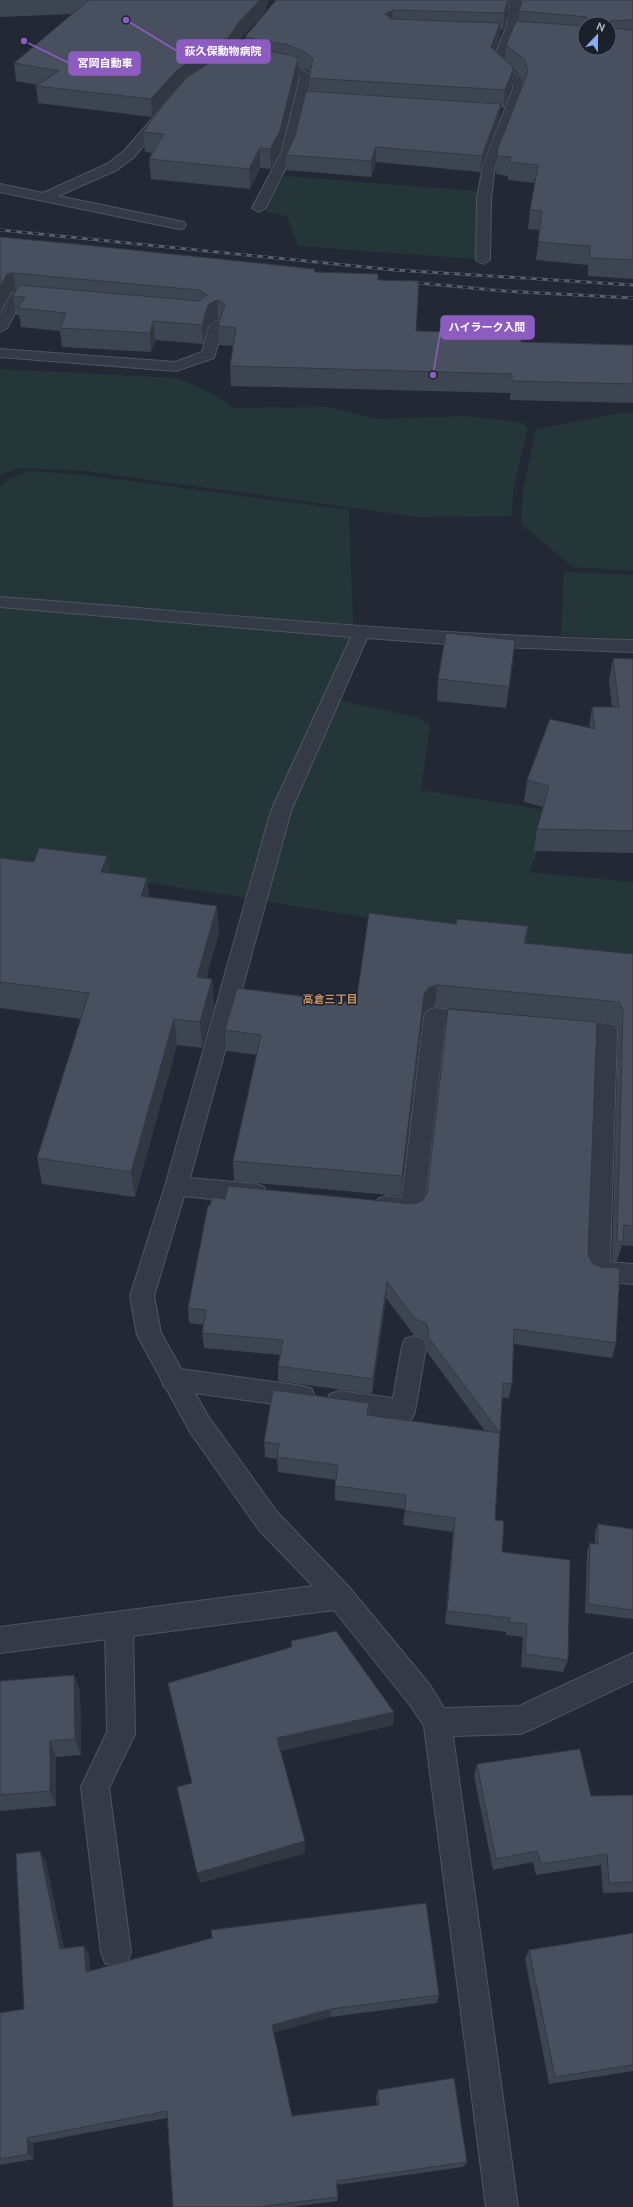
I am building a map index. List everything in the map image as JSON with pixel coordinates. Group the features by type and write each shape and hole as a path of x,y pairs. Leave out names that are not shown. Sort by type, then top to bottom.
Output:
{"street":[{"path":"484,260 484,199 488,172 519,88 518,82 496,64 500,50 509,34 515,0"},
{"path":"493,35 524,34"},
{"path":"258,62 295,70 306,76 288,151 259,208"},
{"path":"300,100 315,101"},
{"path":"45,197 112,167 129,154 170,105"},
{"path":"493,113 509,114"},
{"path":"0,188 179,225"},
{"path":"3,290 16,297 54,300"},
{"path":"0,328 16,297"},
{"path":"0,353 176,367 209,355 217,324"},
{"path":"0,602 362,633 532,643 633,646"},
{"path":"362,633 281,811 176,1186 142,1296 149,1336 199,1424 268,1521 340,1596 420,1695 437,1722 502,2207"},
{"path":"365,1204 412,1209 435,1016 497,1021"},
{"path":"544,1025 606,1031 598,1271 633,1274"},
{"path":"176,1186 278,1196"},
{"path":"173,1379 403,1411 414,1347"},
{"path":"0,1640 340,1596"},
{"path":"116,1952 95,1787 121,1734 119,1625"},
{"path":"437,1722 520,1720 633,1667"}],"shaded area":[{"path":"284,176 477,191 475,259 298,246 287,216 266,212"},
{"path":"0,369 178,378 215,395 233,408 330,407 377,419 466,416 519,422 528,427 514,487 511,516 419,517 85,471 20,468 0,475"},
{"path":"621,413 633,413 633,571 573,567 521,524 523,490 536,429"},
{"path":"30,471 84,475 349,510 353,624 346,648 323,697 416,717 430,725 421,790 552,811 530,872 633,882 633,972 376,919 0,859 0,487 8,479"},
{"path":"564,572 633,575 633,639 561,636"}],"building":[{"path":"89,0 260,0 239,22 229,37 177,70 151,99 36,86 59,71 14,63"},
{"path":"276,0 508,0 504,13 393,10 385,14 392,19 500,23 491,47 512,66 513,70 505,90 309,78 313,59 307,53 288,45 245,37"},
{"path":"523,0 633,0 633,20 617,21 617,16 577,16 519,11"},
{"path":"516,21 577,25 577,56 617,56 617,29 633,30 633,260 590,258 590,246 538,242 542,211 530,210 538,165 509,162 511,157 497,156 498,148 528,71 525,60 506,45"},
{"path":"238,45 290,55 298,58 280,131 270,149 260,148 249,169 149,159 164,134 143,132 162,106 187,77"},
{"path":"306,91 501,104 482,156 376,147 371,161 286,155 295,136"},
{"path":"0,237 315,269 314,272 378,274 378,280 419,281 416,331 521,334 521,342 633,345 633,384 512,381 512,374 230,366 236,328 218,326 225,304 217,300 208,305 202,325 153,321 150,333 60,328 66,313 18,308 25,297 13,296 19,285 199,301 207,295 199,290 13,273 7,274 0,287"},
{"path":"446,633 515,640 509,687 438,679"},
{"path":"613,658 633,659 633,831 537,829 549,786 527,780 550,719 595,729 592,707 619,707"},
{"path":"39,848 107,856 101,872 147,878 141,896 217,906 197,977 212,979 200,1022 174,1019 131,1172 37,1158 89,993 0,982 0,858 34,862"},
{"path":"369,913 456,924 457,919 528,926 524,943 633,954 633,1226 624,1225 623,1242 617,1241 623,1010 619,1002 437,985 428,988 424,995 402,1176 233,1161 261,1035 225,1030 237,988 356,1003"},
{"path":"448,1009 597,1022 588,1255 593,1264 602,1267 620,1268 616,1343 514,1329 512,1384 503,1383 500,1433 428,1337 429,1331 426,1323 415,1319 387,1282 373,1379 278,1366 283,1340 202,1333 206,1310 188,1308 208,1205 210,1206 212,1197 225,1199 228,1186 413,1204 422,1201 427,1193"},
{"path":"273,1390 369,1403 367,1415 500,1433 495,1520 504,1521 502,1552 570,1560 568,1660 525,1654 527,1624 509,1622 510,1618 447,1611 455,1518 405,1511 406,1495 335,1486 338,1465 277,1457 279,1444 264,1442"},
{"path":"598,1524 633,1529 633,1610 588,1604 590,1543 598,1544"},
{"path":"336,1631 394,1712 277,1738 305,1841 197,1873 177,1787 192,1783 168,1683 292,1647 291,1641"},
{"path":"74,1675 75,1739 50,1741 50,1791 0,1795 0,1681"},
{"path":"580,1749 591,1796 633,1795 633,1882 609,1883 607,1854 541,1864 537,1851 496,1859 477,1764"},
{"path":"40,1851 60,1949 84,1946 86,1972 212,1938 211,1930 426,1903 439,1995 331,2009 272,2025 292,2116 379,2105 378,2090 454,2078 467,2162 336,2181 338,2197 264,2207 173,2207 167,2111 27,2138 28,2154 0,2159 0,2013 24,2009 16,1854"},
{"path":"633,1933 633,2065 555,2077 529,1950"}],"railway":[{"path":"0,230 395,270 633,285"},
{"path":"408,282 504,291 633,298"}],"place":[{"name":"荻久保動物病院","path":"126,20"},
{"name":"宮岡自動車","path":"24,41"},
{"name":"ハイラーク入間","path":"433,375"}],"district":[{"name":"高倉三丁目","path":"330,999"}]}
